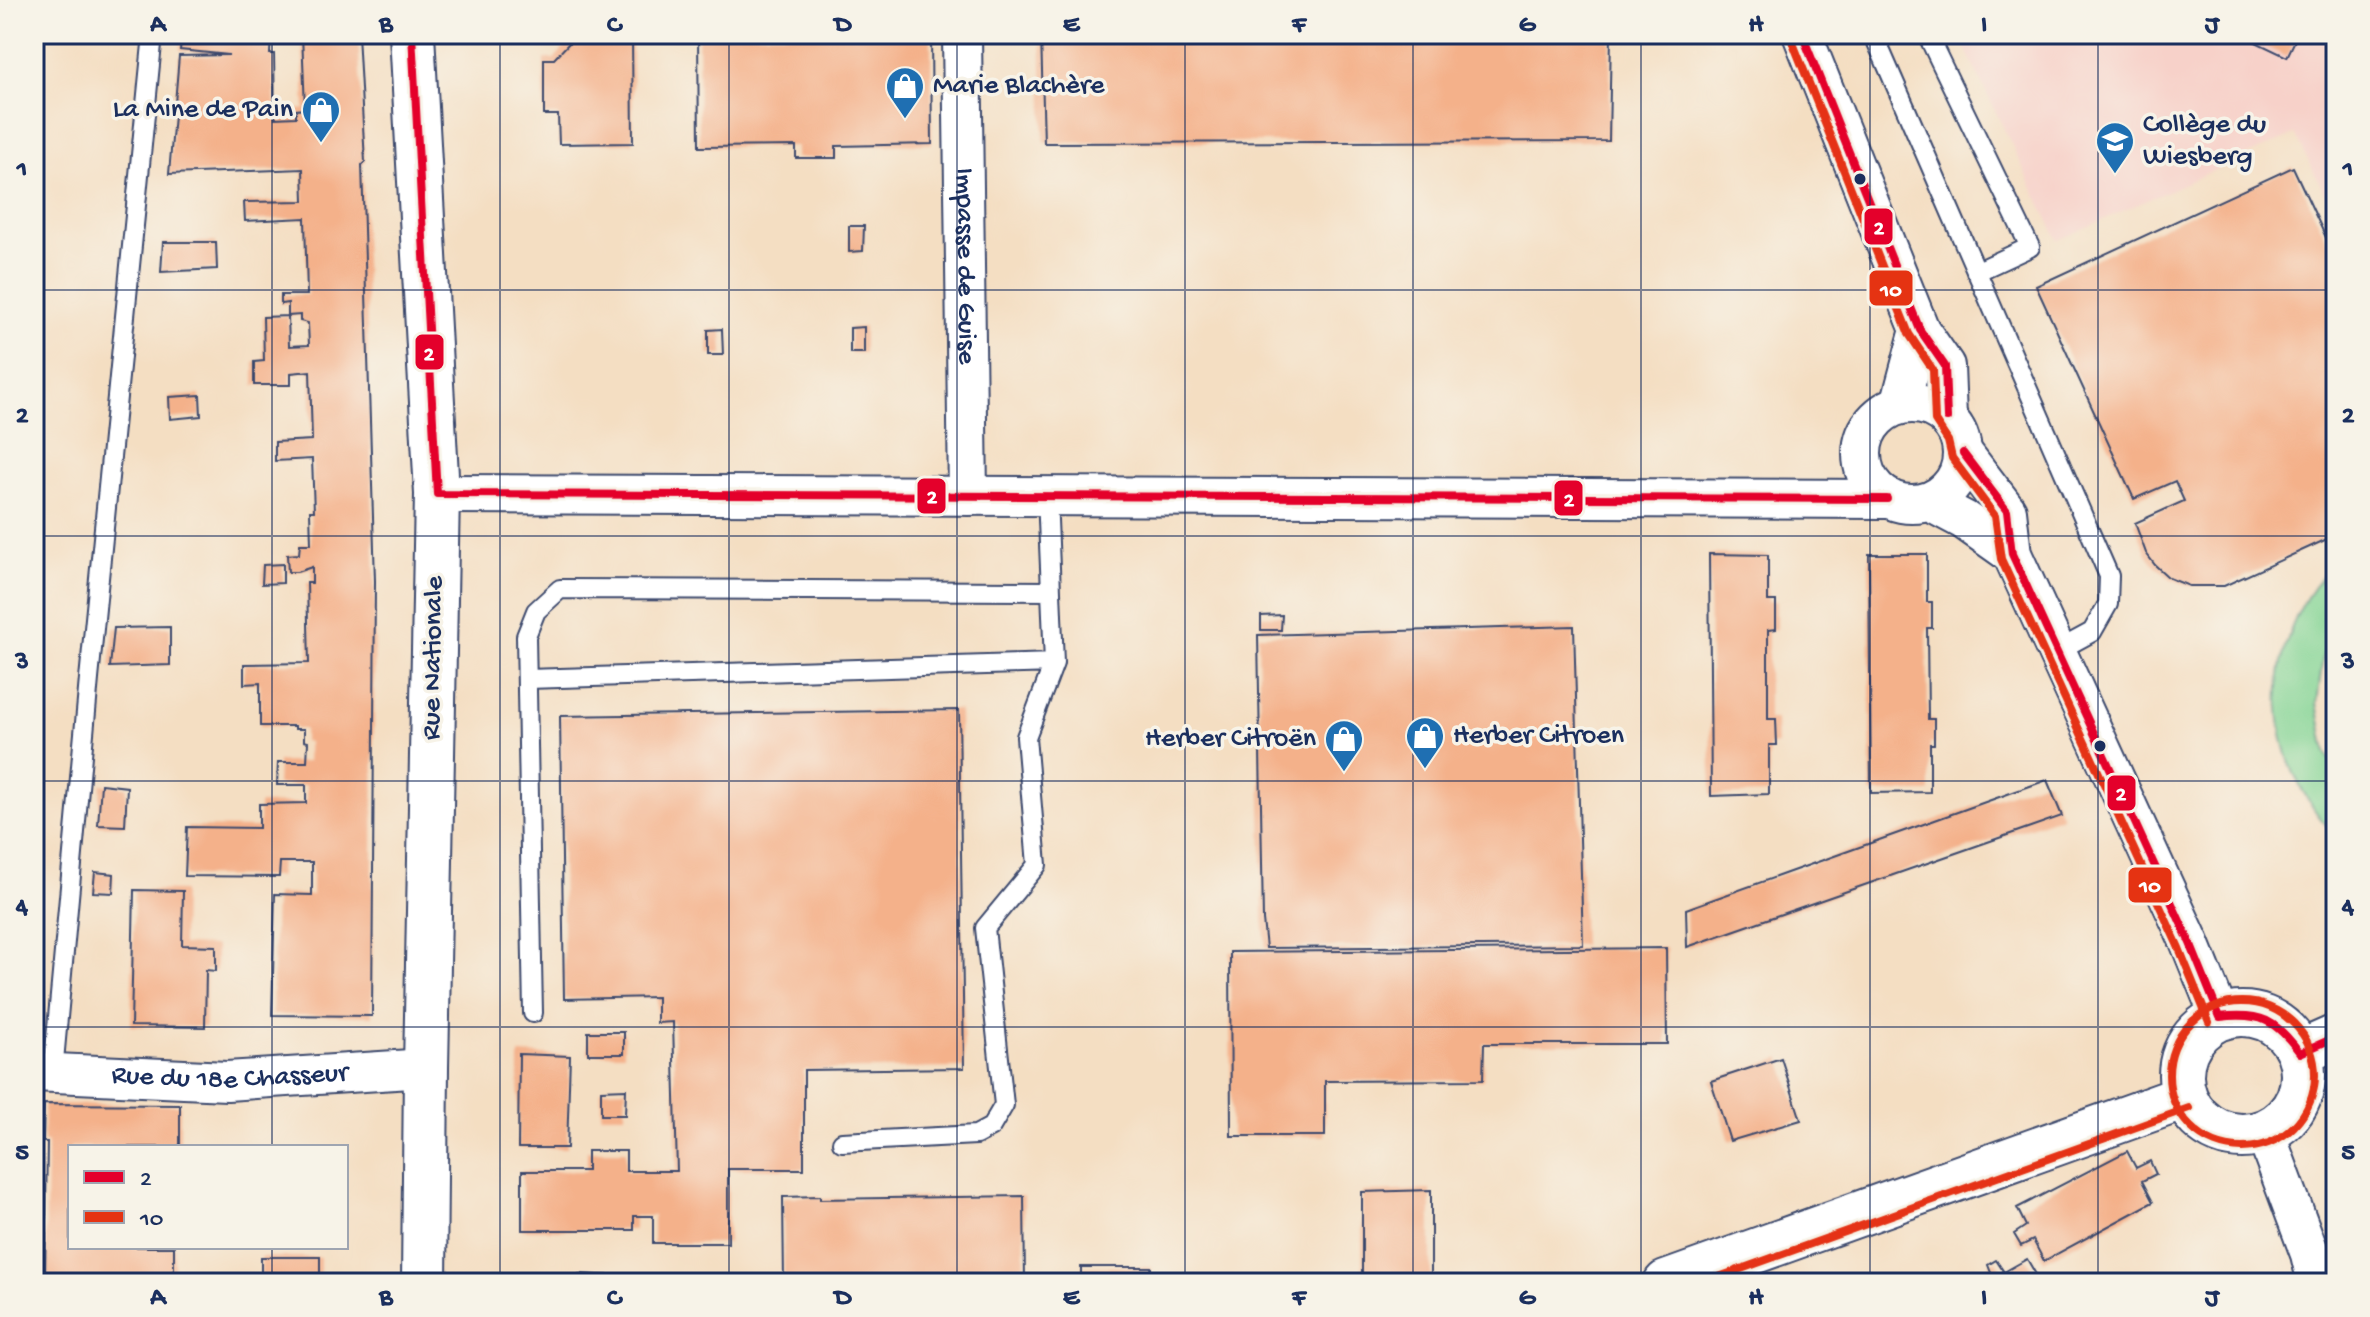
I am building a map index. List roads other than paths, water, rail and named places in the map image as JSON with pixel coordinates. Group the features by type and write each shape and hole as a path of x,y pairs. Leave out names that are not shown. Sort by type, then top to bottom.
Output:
{"main road":[{"name":"Rue Nationale","path":"412,34 437,494 424,1283"},
{"path":"2241,1014 2267,1019 2318,1045 2304,1076 2299,1100 2286,1119 2265,1133 2239,1137 2217,1132 2198,1118 2185,1097 2181,1072 2186,1050 2199,1031 2220,1017 2241,1014"},
{"path":"1666,1283 2185,1097"}],"street":[{"name":"Impasse de Guise","path":"962,34 968,496"},
{"path":"1802,34 1920,330 1945,366 1947,418"},
{"path":"1900,405 1920,330"},
{"path":"437,494 1887,499 1904,505 1930,502 1945,493 1954,484 1961,468 1963,453 1959,436 1947,418 1933,408 1918,404 1900,405 1885,412 1872,424 1863,443 1862,467 1870,483 1887,499"},
{"path":"1963,453 2007,511 2012,554 2190,943 2220,1017"},
{"path":"1930,502 1964,520 2012,554"},
{"name":"Rue du 18e Chasseur","path":"44,1072 227,1081 426,1068"},
{"path":"2265,1133 2310,1254 2317,1283"}],"lane":[{"path":"44,1072 153,34"},
{"path":"1885,34 1875,38 2109,576 2108,604 2092,632 2057,651"},
{"path":"1927,34 2030,247 1976,272"},
{"path":"842,1142 976,1135 991,1127 1004,1105 985,928 1037,865 1026,737 1054,663 1047,496"},
{"path":"533,1013 526,636 536,611 560,589 1051,591"},
{"path":"527,679 1054,663"}],"place":[{"name":"Marie Blachère","path":"905,120"},
{"name":"La Mine de Pain","path":"321,144"},
{"name":"Collège du Wiesberg","path":"2115,175"},
{"name":"Herber Citroen","path":"1425,770"},
{"name":"Herber Citroën","path":"1344,773"}]}
